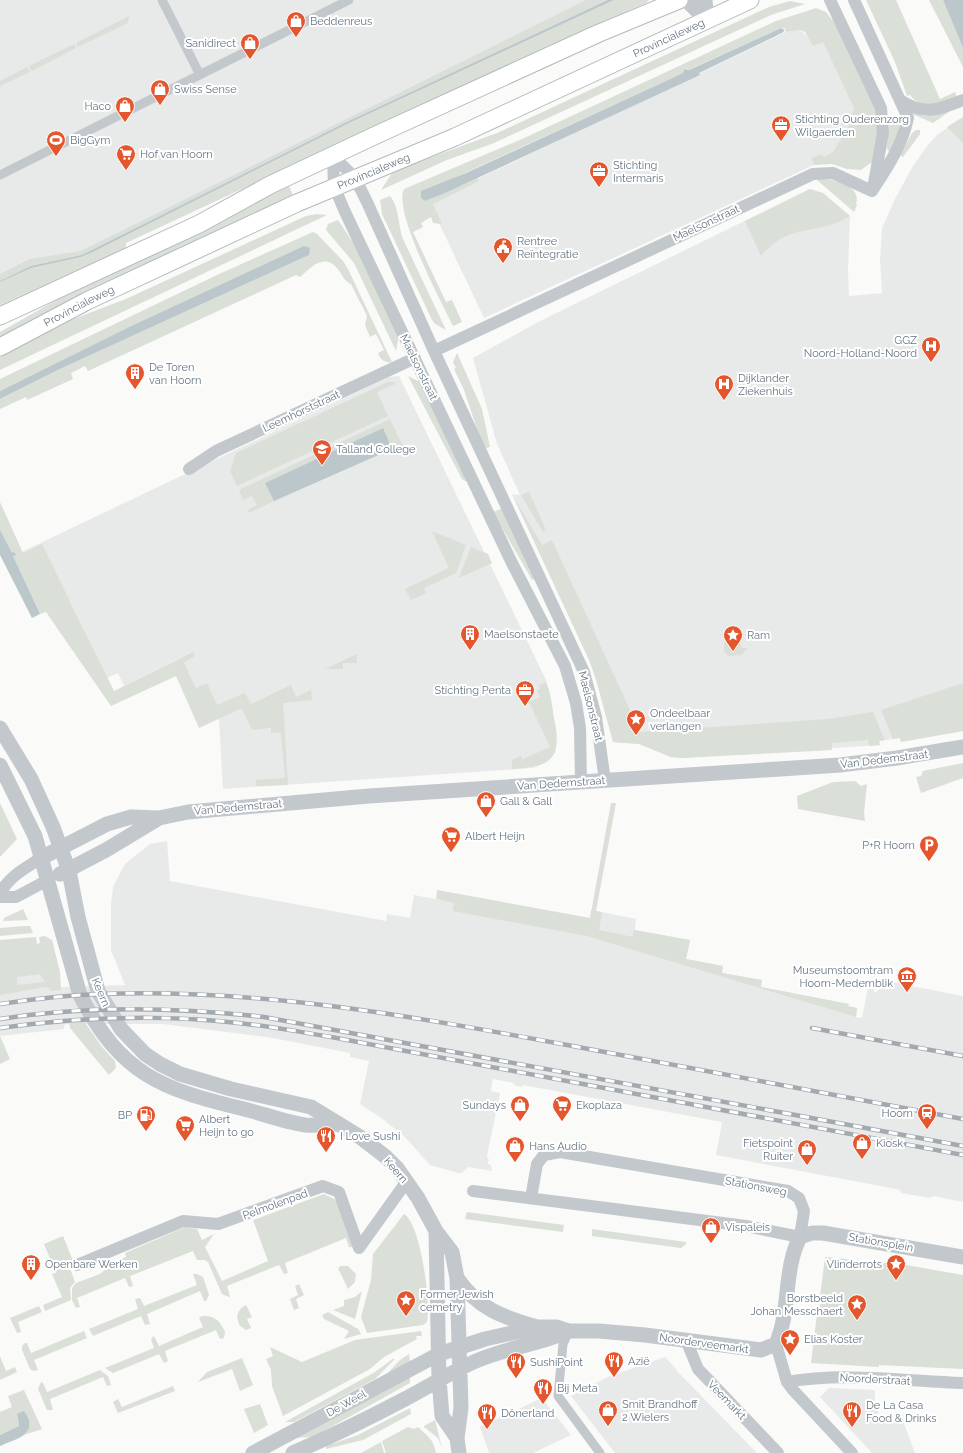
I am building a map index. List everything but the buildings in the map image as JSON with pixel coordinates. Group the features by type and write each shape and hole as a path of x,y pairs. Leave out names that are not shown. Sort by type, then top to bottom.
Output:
{"main road":[{"name":"Provincialeweg","path":"0,316 199,224 270,185 597,34 679,0"},
{"name":"Provincialeweg","path":"0,347 86,301 334,186 454,137 750,0"}],"street":[{"path":"162,0 200,75"},
{"path":"0,175 350,0"},
{"path":"686,0 707,20"},
{"path":"705,0 707,20"},
{"path":"830,0 881,108 884,133 872,192"},
{"path":"854,0 908,118 905,133 888,168 872,192"},
{"path":"900,100 910,106 929,111 939,110 963,100"},
{"name":"Maelsonstraat","path":"333,156 355,178 584,672 596,717 605,781"},
{"name":"Maelsonstraat","path":"333,156 334,186 511,561 565,666 576,703 580,728 581,782"},
{"name":"Maelsonstraat","path":"434,351 812,174 833,173 872,192"},
{"name":"Leemhorststraat","path":"189,469 216,451 415,358"},
{"name":"Keern","path":"0,728 31,779 60,849 68,870 78,917 98,991 121,1029 145,1054 160,1064 194,1079 311,1107 368,1142 386,1157 407,1181 436,1231 452,1252 457,1278 460,1369 461,1408 458,1446"},
{"name":"Van Dedemstraat","path":"42,858 107,824 131,817 160,818 188,812 250,806 840,765 897,758 963,747"},
{"name":"Keern","path":"0,765 35,836 80,995 90,1014 106,1038 126,1060 153,1080 192,1097 306,1125 339,1124"},
{"name":"Van Dedemstraat","path":"48,880 131,836 160,818"},
{"path":"0,893 10,879 42,858"},
{"path":"0,897 16,896 48,880"},
{"name":"Stationsweg","path":"531,1198 537,1164 544,1155 560,1152 788,1191 799,1198 804,1211 800,1237"},
{"name":"Pelmolenpad","path":"77,1265 183,1221 218,1224 323,1186 339,1192 359,1248 407,1181"},
{"path":"473,1191 706,1220 800,1237 793,1250 782,1330 776,1344 787,1382 852,1453"},
{"name":"Keern","path":"436,1231 439,1379 442,1416 458,1446"},
{"name":"Stationsplein","path":"800,1237 812,1233 823,1232 963,1257"},
{"name":"Noorderveemarkt","path":"457,1278 465,1289 490,1310 538,1327"},
{"name":"Noorderveemarkt","path":"459,1346 538,1327 557,1327 569,1331 599,1331 761,1350 776,1344"},
{"path":"569,1331 563,1344 558,1396 600,1453"},
{"name":"Noorderveemarkt","path":"460,1369 486,1357 539,1340 552,1339 569,1331"},
{"name":"Veemarkt","path":"686,1340 698,1369 778,1453"},
{"name":"De Weel","path":"253,1453 439,1354 459,1346"},
{"name":"De Weel","path":"293,1453 404,1400 439,1379 460,1369"},
{"name":"Noorderstraat","path":"787,1382 803,1379 837,1377 963,1383"}],"shaded area":[{"name":"Hof van Hoorn","path":"0,0 614,0 349,123 93,252 81,257 31,268 0,282"},
{"path":"586,0 608,0 349,121 82,255 31,266 0,281 0,274 30,259 81,251"},
{"path":"608,0 614,0 349,123 93,252 81,257 31,268 0,282 31,266 82,255 349,121"},
{"path":"614,0 649,0 646,3 592,26 126,243 126,248 0,305 0,282 31,268 81,257 93,252 349,123"},
{"path":"866,0 896,0 940,99 955,92 957,97 945,102 926,105 915,100 910,95 907,96 895,62"},
{"path":"929,0 943,0 963,48 963,67"},
{"path":"943,0 963,0 963,48"},
{"path":"790,1 805,4 771,15 494,143 447,160 381,190 392,173 402,168 497,133 769,7"},
{"path":"816,8 826,12 837,26 875,108 879,131 872,162 861,170 847,169 832,164 814,165 811,158 822,154 824,157 833,152 854,116 852,114 854,109 823,42 813,46 805,32 800,30 786,32 785,28 781,28 688,70 687,68 683,73 454,178 423,198 425,201 478,178 479,181 433,204 442,224 433,223 431,217 421,223 423,227 413,232 446,302 452,300 462,322 453,326 429,278 405,217 402,200 404,189 522,139 776,21"},
{"path":"129,16 128,23 78,47 76,43"},
{"path":"781,28 785,30 782,33 699,73 700,75 445,193 425,201 421,198 421,191 466,173 683,73 685,69 689,70"},
{"path":"800,30 808,37 823,42 854,109 854,116 833,152 824,157 812,159 814,165 484,318 429,202 786,32"},
{"path":"74,44 76,48 32,71 29,66"},
{"path":"27,67 30,72 0,86 0,81"},
{"path":"953,109 933,123 912,114 912,112 926,116"},
{"path":"889,117 901,123 896,143 889,152 887,148"},
{"name":"Dijklander Ziekenhuis","path":"963,117 963,731 901,742 900,738 879,741 880,745 682,758 671,757 639,744 613,742 590,662 512,494 520,495 497,444 473,358 540,321 810,189 823,193 850,216 848,271 849,296 882,293 880,260 882,228 896,197 913,166 928,145 937,135"},
{"path":"963,117 963,143 947,127"},
{"path":"916,130 920,130 920,134 903,157 900,155 912,133"},
{"path":"817,180 832,180 846,184 851,188 855,192 857,198 857,205 854,212"},
{"path":"289,186 293,195 66,302 0,338 0,332 60,298 176,244 237,211"},
{"path":"810,189 823,193 850,216 826,226 782,238 761,256 745,221"},
{"path":"390,196 397,210 403,239 446,330 435,324 432,320 382,214 380,200"},
{"path":"317,214 327,215 0,370 0,357 68,321 126,299 306,216"},
{"path":"338,220 362,256 399,335 396,351 354,263 326,230 328,224"},
{"path":"313,232 317,234 343,261 348,269 392,362 387,362 380,358 378,353 384,350 376,334 370,337 365,325 367,316 351,284 332,264 322,262 313,266 300,277 296,275 88,371 85,366 71,373 73,379 27,400 26,397 0,409 0,399 60,369 309,255 125,329 0,391 0,379 217,275"},
{"path":"304,246 310,248 309,255 60,369 0,399 0,391 125,329"},
{"path":"457,353 482,409 490,447 486,448 481,441 464,390 454,369 456,368 453,362"},
{"name":"Talland College","path":"399,376 546,680 557,734 555,753 547,762 533,768 223,789 219,719 196,688 182,657 124,686 118,673 107,678 70,600 40,614 13,556 389,377"},
{"path":"408,376 422,383 469,480 465,481 462,479"},
{"path":"388,382 394,382 395,384 377,392 388,416 237,486 230,471 236,453"},
{"path":"390,419 403,446 392,450 383,428 265,483 274,501 249,513 248,510 257,505 252,496 243,500 239,490"},
{"path":"383,428 392,449 274,501 265,483"},
{"path":"529,492 546,530 543,532 521,495"},
{"path":"512,494 542,545 552,540 640,732 828,719 873,712 885,740 879,741 880,745 869,746 868,740 832,743 832,750 682,758 671,757 639,744 613,742 590,662"},
{"path":"0,502 23,553 42,544 114,691 193,652 195,656 184,662 196,688 207,683 217,705 245,693 251,704 291,685 296,697 311,690 312,700 283,703 288,785 256,786 256,780 285,778 281,732 271,733 271,728 252,730 242,708 199,728 176,676 111,706 46,612 40,614 13,556 15,554 12,554 0,530"},
{"path":"503,508 536,578 532,580 493,512"},
{"path":"0,530 12,553 14,552 16,555 13,556 40,614 32,618 0,555"},
{"path":"432,531 466,545 456,573 424,588 426,593 411,600 405,589 449,568"},
{"path":"471,547 488,554 492,563 459,578"},
{"path":"736,634 740,634 738,640 742,648 748,648 741,655 728,656 724,651 724,643"},
{"path":"357,654 357,663 343,663 343,669 325,669"},
{"path":"546,682 550,695 556,732 557,743 555,751 551,758 537,766 512,769 512,760 521,756 523,761 523,759 550,747 529,702 540,697 537,690 540,689 539,685"},
{"path":"963,683 963,731 901,742 900,738 893,739 881,710"},
{"path":"963,763 963,778 921,793 916,777 921,776 923,771"},
{"path":"855,781 861,786 867,784 864,813 865,821 798,809 797,796 833,782"},
{"path":"0,803 17,839 0,857"},
{"path":"611,803 616,803 596,911 602,912 599,930 633,937 634,930 690,940 686,959 723,966 722,973 762,980 761,987 849,1004 848,1006 857,1008 856,1017 587,936 453,911 454,903 436,899 437,890 590,918"},
{"path":"167,841 170,881 386,921 387,914 410,918 414,895 588,928 591,910 636,919 635,930 690,940 686,959 723,966 722,973 762,980 761,987 849,1004 848,1006 857,1008 856,1017 862,1018 868,988 874,989 874,993 891,982 963,996 963,1202 933,1196 930,1198 901,1193 900,1190 886,1187 716,1155 722,1122 523,1085 522,1087 514,1085 514,1083 493,1079 490,1095 491,1091 500,1093 487,1156 489,1160 487,1163 491,1165 492,1171 468,1167 462,1173 458,1173 430,1165 406,1138 384,1120 360,1104 369,1061 350,1057 350,1053 273,1038 163,1024 67,1024 64,1025 64,1029 0,1036 0,975 40,971 61,990 61,987 125,985 111,950 111,904 113,887 125,864 150,844"},
{"path":"23,909 28,920 3,921 4,918"},
{"path":"30,926 33,933 0,936 0,928"},
{"path":"45,936 52,940 60,972 61,990 51,991 46,987 0,995 0,940 36,937 37,944 40,943 39,937","holes":["40,974 45,982 17,985 17,977"]},
{"path":"84,1021 102,1047 115,1061 116,1068 109,1075 70,1028 69,1022"},
{"path":"0,1036 10,1059 0,1064"},
{"path":"324,1194 336,1200 353,1247 349,1247 346,1238 285,1263 288,1273 284,1274 279,1265 227,1286 230,1297 222,1294 208,1262 205,1260 197,1260 193,1251 130,1276 133,1286 129,1287 125,1278 77,1298 80,1307 76,1308 72,1300 72,1288 76,1283 100,1274 113,1262 126,1257 125,1253 185,1227 197,1229 202,1240 214,1234 205,1247 222,1281 268,1261 253,1220"},
{"path":"467,1212 564,1225 563,1232 465,1219"},
{"path":"404,1214 410,1221 420,1248 426,1282 428,1312 427,1322 423,1325 367,1333 361,1317 371,1280 373,1254"},
{"path":"592,1229 686,1242 686,1244 681,1248 592,1236"},
{"path":"63,1236 73,1261 68,1263 75,1282 70,1288 71,1300 45,1311 43,1305 62,1297 52,1274 56,1273 44,1244"},
{"path":"825,1257 906,1265 963,1275 963,1369 879,1365 879,1367 811,1363 818,1306 824,1302 824,1299 820,1297"},
{"path":"341,1266 348,1266 356,1274 355,1282 348,1289 338,1268"},
{"path":"193,1274 203,1277 209,1295 206,1301 204,1301 200,1291 147,1314 150,1324 145,1325 141,1316 93,1336 89,1329 138,1309 135,1299 140,1298 144,1306 197,1285"},
{"path":"299,1284 304,1295 296,1299 299,1308 294,1310 290,1299 298,1295 295,1286"},
{"path":"362,1291 355,1319 333,1310 344,1306 344,1300 355,1297"},
{"path":"246,1305 252,1317 247,1319 251,1328 246,1330 240,1326 237,1317 239,1311"},
{"path":"39,1306 42,1312 18,1322 21,1332 17,1333 10,1318"},
{"path":"328,1312 358,1329 361,1334 344,1339 349,1331 324,1319 322,1315"},
{"path":"202,1316 214,1318 219,1322 225,1332 224,1338 220,1339 216,1330 165,1351 168,1361 164,1363 159,1354 113,1373 105,1368 154,1348 151,1339 154,1336 159,1346 203,1327 199,1318"},
{"path":"84,1331 87,1338 34,1360 38,1370 34,1371 30,1369 22,1350 22,1346 25,1343 27,1343 31,1353"},
{"path":"421,1331 422,1336 416,1336 417,1339 384,1357 370,1369 283,1416 272,1386 271,1370 266,1359 273,1356 270,1347 302,1362 355,1340"},
{"path":"409,1354 410,1363 385,1376 400,1360"},
{"path":"0,1356 6,1371 15,1367 17,1372 0,1380"},
{"path":"665,1357 677,1370 678,1374 679,1373 757,1453 615,1453 571,1396 608,1377"},
{"path":"242,1358 253,1385 240,1391 232,1369 198,1382 207,1372"},
{"path":"394,1358 394,1360 375,1379 294,1422 285,1422 375,1372"},
{"path":"100,1370 108,1376 111,1385 107,1386 103,1377 50,1399 53,1410 47,1410 38,1389 41,1382 43,1383 47,1392"},
{"path":"410,1374 410,1383 313,1437 293,1438"},
{"path":"173,1386 175,1391 118,1413 113,1402 118,1399 122,1407"},
{"path":"829,1388 875,1390 875,1401 872,1403 879,1412 874,1417 878,1421 901,1416 915,1453 872,1453 820,1397"},
{"path":"24,1390 42,1429 24,1435 28,1431 30,1424 17,1416 19,1426 0,1435 0,1412 12,1407 8,1396"},
{"path":"542,1398 571,1435 533,1453 489,1453 480,1427"},
{"path":"260,1404 268,1425 254,1433 244,1409"},
{"path":"410,1408 411,1414 363,1440 326,1449 326,1446 358,1435"},
{"path":"24,1411 30,1425 28,1430 20,1437 0,1446 0,1435 19,1426 17,1414"},
{"path":"435,1420 442,1448 438,1438 424,1427"},
{"path":"408,1427 414,1429 418,1427 432,1441 436,1453 386,1453 382,1441"},
{"path":"381,1442 384,1453 361,1453"}],"railway":[{"path":"0,1004 76,995 162,993 282,1000 341,1007 519,1036 963,1119"},
{"path":"0,1019 66,1011 132,1009 198,1011 264,1017 963,1146"},
{"path":"0,1028 59,1021 119,1018 179,1018 261,1026 331,1037 963,1155"},
{"path":"812,1028 963,1056"}],"place":[{"name":"Beddenreus","path":"296,38"},
{"name":"Sanidirect","path":"250,60"},
{"name":"Swiss Sense","path":"160,106"},
{"name":"Haco","path":"125,123"},
{"name":"Stichting Ouderenzorg Wilgaerden","path":"781,142"},
{"name":"BigGym","path":"56,157"},
{"name":"Hof van Hoorn","path":"126,171"},
{"name":"Stichting Intermaris","path":"599,188"},
{"name":"Rentree Reïntegratie","path":"503,264"},
{"name":"GGZ Noord-Holland-Noord","path":"931,363"},
{"name":"De Toren van Hoorn","path":"135,390"},
{"name":"Dijklander Ziekenhuis","path":"724,401"},
{"name":"Talland College","path":"322,466"},
{"name":"Maelsonstaete","path":"470,651"},
{"name":"Ram","path":"733,652"},
{"name":"Stichting Penta","path":"525,707"},
{"name":"Ondeelbaar verlangen","path":"636,736"},
{"name":"Gall & Gall","path":"486,818"},
{"name":"Albert Heijn","path":"451,853"},
{"name":"P+R Hoorn","path":"929,862"},
{"name":"Museumstoomtram Hoorn-Medemblik","path":"907,993"},
{"name":"Sundays","path":"520,1122"},
{"name":"Ekoplaza","path":"562,1122"},
{"name":"Hoorn","path":"927,1130"},
{"name":"BP","path":"146,1132"},
{"name":"Albert Heijn to go","path":"185,1142"},
{"name":"I Love Sushi","path":"326,1153"},
{"name":"Kiosk","path":"862,1160"},
{"name":"Hans Audio","path":"515,1163"},
{"name":"Fietspoint Ruiter","path":"807,1166"},
{"name":"Vispaleis","path":"711,1244"},
{"name":"Openbare Werken","path":"31,1281"},
{"name":"Vlinderrots","path":"896,1281"},
{"name":"Former Jewish cemetry","path":"406,1317"},
{"name":"Borstbeeld Johan Messchaert","path":"857,1321"},
{"name":"Elias Koster","path":"790,1356"},
{"name":"Azië","path":"614,1378"},
{"name":"SushiPoint","path":"516,1379"},
{"name":"Bij Meta","path":"543,1405"},
{"name":"Smit Brandhoff 2 Wielers","path":"608,1427"},
{"name":"De La Casa Food & Drinks","path":"852,1428"},
{"name":"Dönerland","path":"487,1430"}]}
